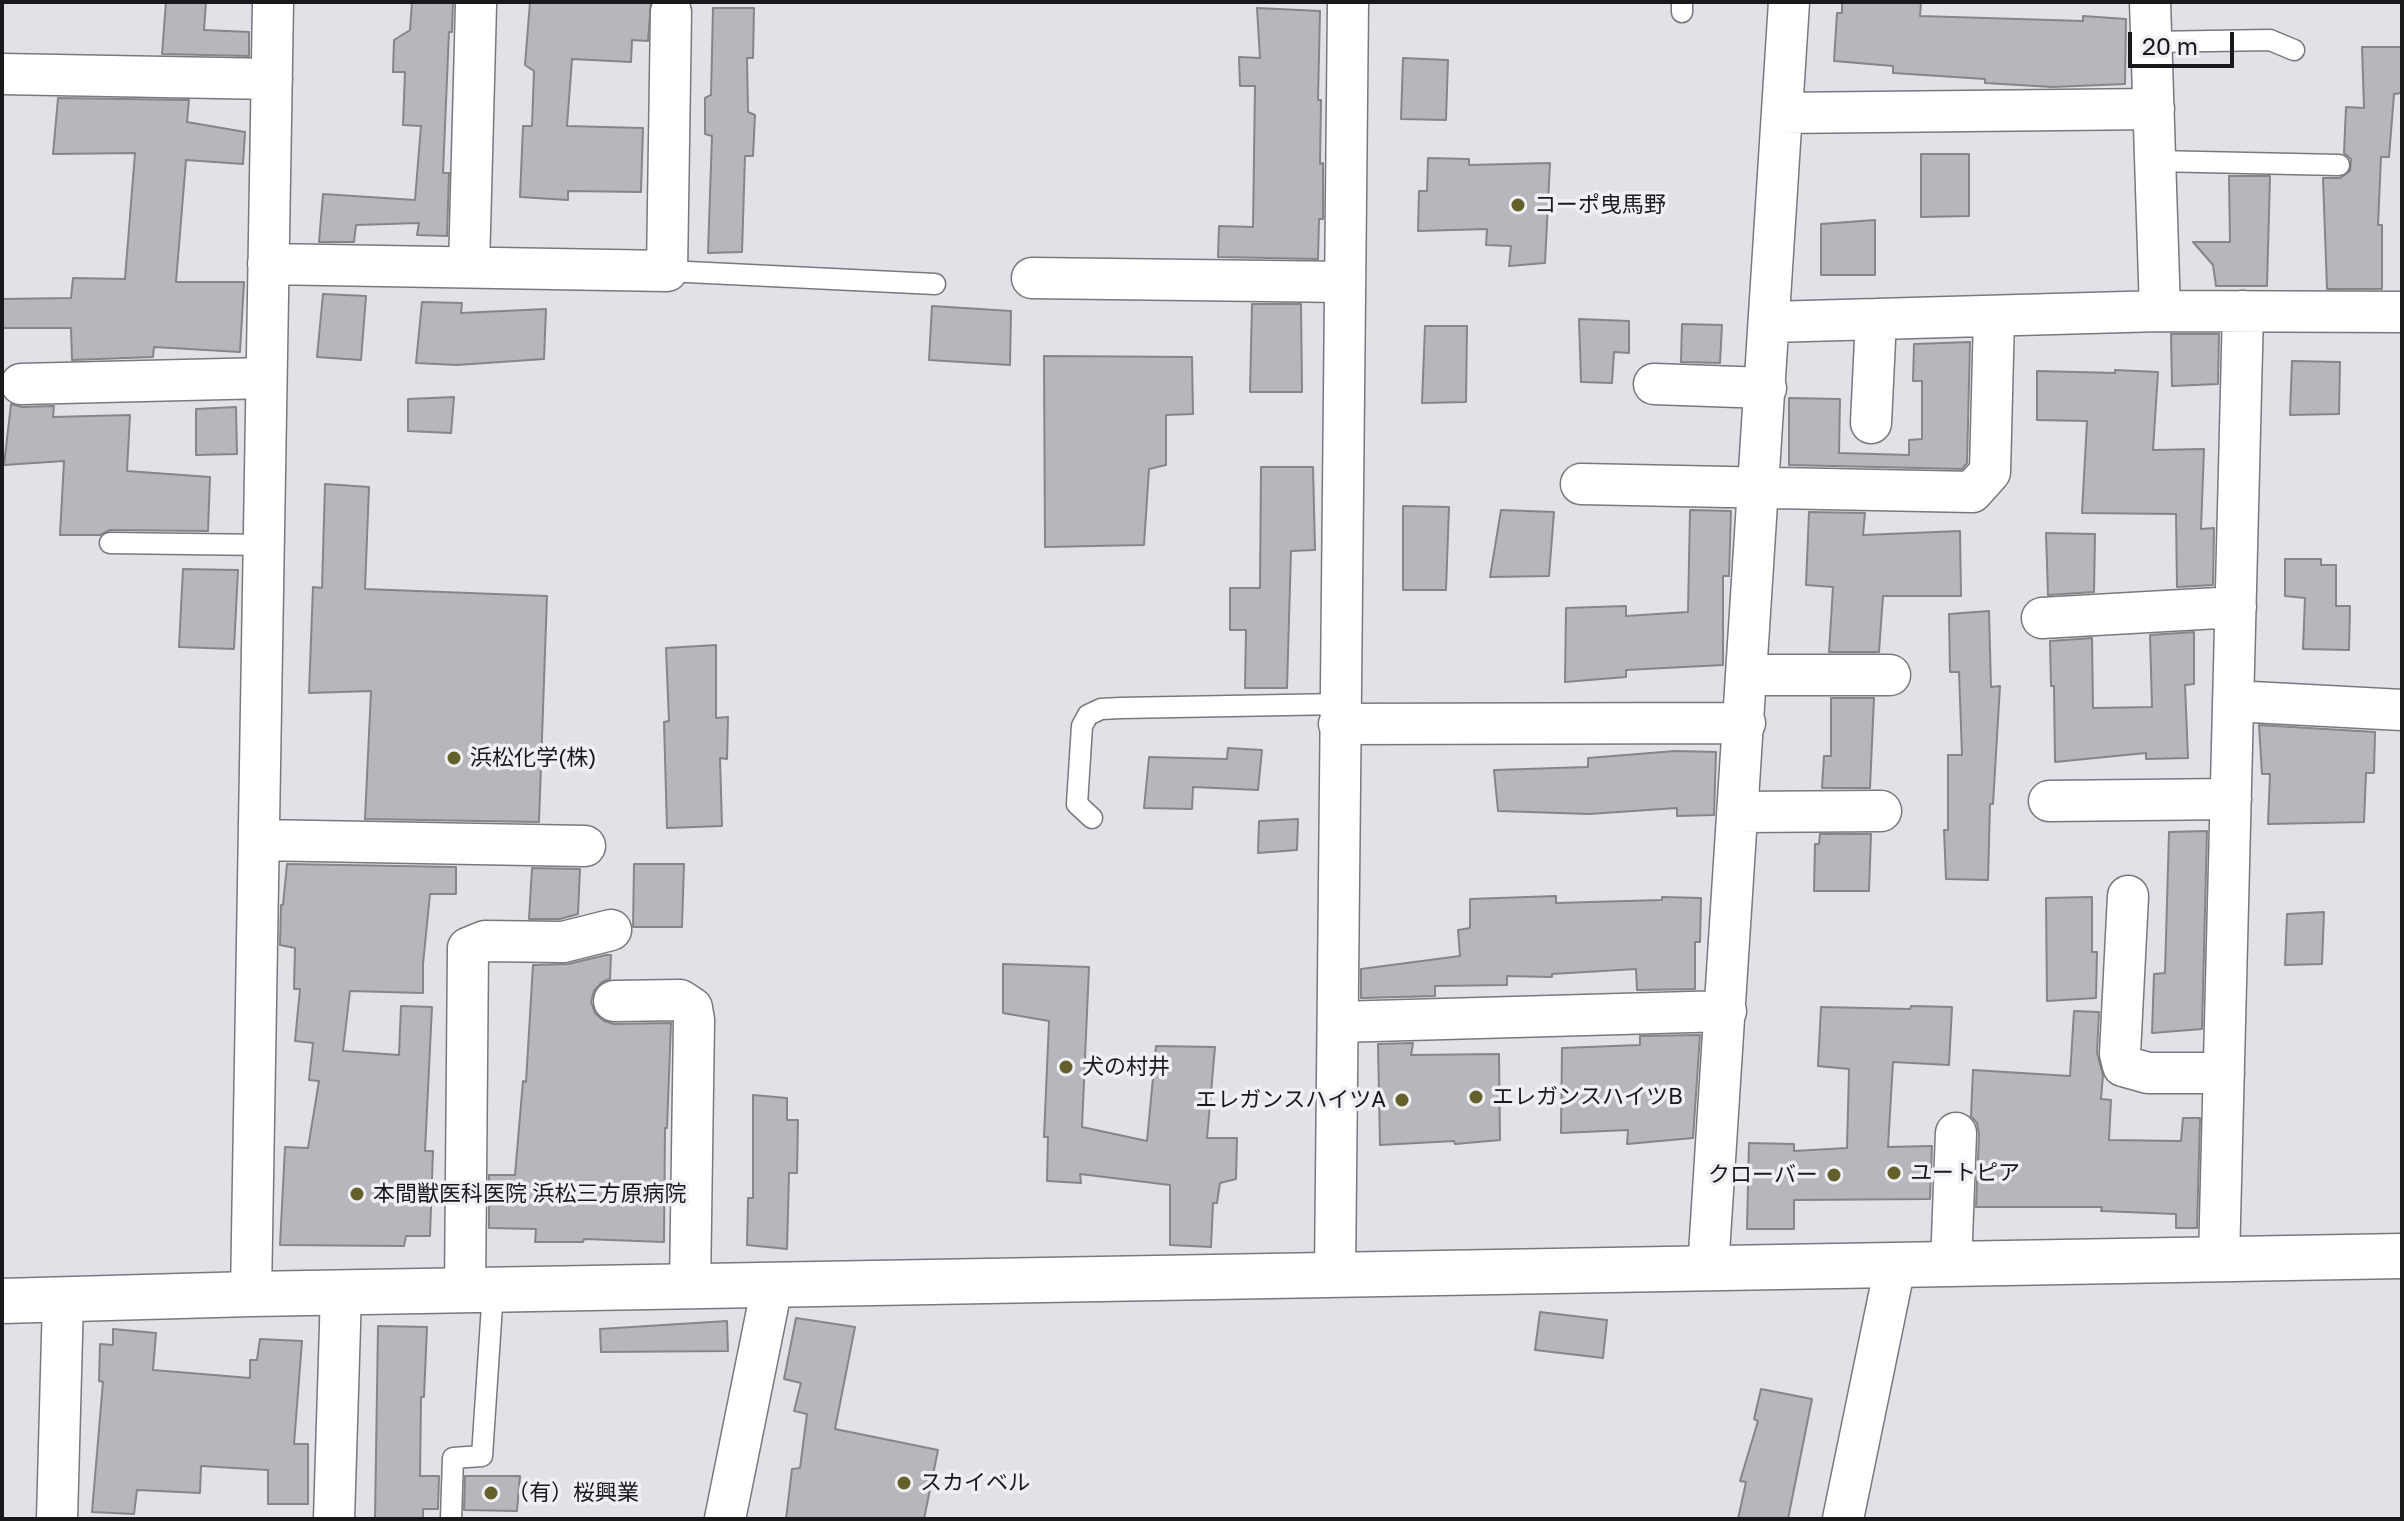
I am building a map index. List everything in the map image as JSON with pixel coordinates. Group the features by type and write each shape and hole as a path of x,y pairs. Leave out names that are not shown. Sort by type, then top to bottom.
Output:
{"street":[{"path":"251,1294 273,2"},
{"path":"1335,1275 1348,2"},
{"path":"1708,1269 1771,322 1789,2"},
{"path":"2150,2 2160,311"},
{"path":"469,267 476,5"},
{"path":"268,264 667,271 671,12"},
{"path":"2,74 272,79"},
{"path":"1782,113 2154,109"},
{"path":"1032,278 1345,282"},
{"path":"1771,322 2160,311 2402,312"},
{"path":"2219,1260 2243,311"},
{"path":"1581,484 1972,492 1990,472 1994,316"},
{"path":"1871,423 1876,319"},
{"path":"21,384 266,378"},
{"path":"1654,384 1766,388"},
{"path":"2042,618 2236,607"},
{"path":"1747,675 1890,675"},
{"path":"2233,701 2402,710"},
{"path":"1340,714 1745,723"},
{"path":"2049,801 2231,799"},
{"path":"1739,812 1881,811"},
{"path":"259,840 585,846"},
{"path":"2128,896 2120,1054 2123,1066 2148,1073 2224,1073"},
{"path":"479,1290 468,948 485,941 563,942 611,930"},
{"path":"614,1001 680,1000 692,1008 690,1287"},
{"path":"1338,1022 1726,1011"},
{"path":"1951,1265 1956,1133"},
{"path":"2,1301 2402,1256"},
{"path":"1846,1518 1895,1266"},
{"path":"725,1519 772,1286"},
{"path":"322,1518 341,1293"},
{"path":"57,1519 63,1300"}],"lane":[{"path":"2151,42 2270,40 2294,50"},
{"path":"2155,161 2339,165"},
{"path":"667,271 935,284"},
{"path":"110,543 264,545"},
{"path":"1092,818 1077,804 1082,726 1088,715 1101,709 1340,714"},
{"path":"451,1519 453,1458 482,1456 479,1290"}],"building":[{"path":"166,2 206,2 204,30 249,32 249,56 162,54"},
{"path":"412,2 453,2 443,173 449,173 447,236 417,235 419,223 356,225 354,242 319,242 323,194 415,200 421,126 403,125 405,72 393,72 394,40 410,30"},
{"path":"530,2 651,2 648,41 632,40 631,62 572,59 567,126 643,128 641,192 568,191 568,200 520,197 523,126 532,126 534,71 525,65"},
{"path":"1842,2 1921,2 1920,16 2083,21 2083,16 2126,19 2125,84 2052,87 1985,83 1985,79 1893,73 1893,66 1834,61 1837,13 1842,13"},
{"path":"713,8 754,8 753,58 747,58 748,112 755,115 753,156 745,156 742,252 708,253 712,136 705,134 705,98 711,95"},
{"path":"1257,8 1320,11 1318,100 1321,100 1323,219 1319,219 1318,259 1218,257 1219,226 1253,227 1255,86 1240,86 1239,57 1260,58"},
{"path":"2362,47 2401,47 2401,93 2394,94 2389,157 2381,157 2378,225 2382,225 2382,289 2327,289 2323,178 2340,178 2350,171 2351,159 2344,153 2346,107 2364,108"},
{"path":"1403,58 1448,60 1446,120 1401,119"},
{"path":"58,98 189,100 187,122 245,132 243,164 186,160 176,282 244,282 240,352 154,347 153,357 72,360 71,328 2,328 2,299 71,298 73,278 125,279 135,153 53,154"},
{"path":"1921,154 1969,154 1969,216 1921,217"},
{"path":"1428,158 1469,159 1469,165 1550,163 1545,263 1509,266 1511,246 1486,245 1487,229 1418,231 1419,191 1427,191"},
{"path":"2229,176 2270,176 2267,286 2216,286 2213,265 2193,242 2230,242"},
{"path":"1875,220 1875,275 1821,275 1821,224"},
{"path":"323,294 366,296 361,360 317,357"},
{"path":"422,302 462,303 461,313 546,309 544,359 457,365 416,363"},
{"path":"1252,304 1301,304 1302,392 1250,392"},
{"path":"932,306 1011,311 1010,365 929,360"},
{"path":"1579,319 1629,321 1629,353 1614,352 1612,383 1581,382"},
{"path":"1682,324 1722,325 1720,363 1681,362"},
{"path":"1425,326 1467,326 1466,402 1422,403"},
{"path":"2171,334 2219,334 2218,384 2172,386"},
{"path":"1970,342 1967,463 1962,469 1789,465 1789,398 1840,399 1839,453 1909,455 1909,440 1922,439 1922,381 1913,381 1914,344"},
{"path":"1044,356 1192,357 1193,414 1166,415 1166,465 1149,469 1144,545 1045,547"},
{"path":"2292,361 2340,362 2339,414 2290,415"},
{"path":"2115,370 2158,372 2153,450 2204,449 2201,529 2214,528 2213,585 2177,587 2176,514 2082,513 2087,421 2037,420 2037,371 2115,373"},
{"path":"454,397 451,433 408,431 408,399"},
{"path":"11,404 22,407 54,406 53,417 130,415 127,471 210,477 208,531 110,530 100,535 60,535 64,461 4,465"},
{"path":"236,407 237,454 196,455 196,409"},
{"path":"1261,467 1313,467 1315,550 1291,551 1287,688 1245,688 1246,630 1230,630 1230,588 1260,588"},
{"name":"浜松化学(株)","path":"325,484 369,487 365,589 547,596 539,822 365,819 371,691 309,693 313,587 322,588"},
{"path":"1403,506 1449,507 1446,590 1403,590"},
{"path":"1501,510 1554,512 1549,576 1490,577"},
{"path":"1690,510 1731,511 1729,576 1723,576 1723,665 1626,670 1626,677 1565,682 1566,608 1626,606 1626,616 1688,612"},
{"path":"1809,512 1865,513 1863,535 1960,531 1961,596 1883,596 1879,652 1829,652 1833,587 1806,585"},
{"path":"2046,533 2095,534 2094,592 2048,595"},
{"path":"2285,559 2321,559 2321,565 2336,565 2336,606 2350,606 2349,650 2303,649 2305,598 2285,596"},
{"path":"183,569 238,570 234,649 179,647"},
{"path":"1989,611 1991,687 2000,686 1993,804 1990,804 1988,880 1946,879 1944,830 1948,830 1948,755 1962,755 1959,672 1950,672 1949,614"},
{"path":"2194,632 2194,684 2185,685 2188,758 2146,759 2146,753 2055,762 2050,641 2092,638 2093,708 2152,707 2150,635"},
{"path":"716,645 716,718 728,717 727,759 720,758 722,826 667,828 664,722 669,721 666,648"},
{"path":"1831,698 1874,698 1870,788 1822,788 1824,756 1831,756"},
{"path":"2259,725 2375,732 2374,773 2366,773 2364,822 2268,824 2270,774 2262,774"},
{"path":"1228,748 1262,750 1258,790 1193,787 1192,809 1144,808 1149,757 1227,759"},
{"path":"1675,751 1716,752 1714,815 1677,816 1677,808 1589,814 1498,811 1494,770 1588,767 1588,758"},
{"path":"1298,819 1297,850 1258,853 1259,821"},
{"path":"2207,831 2202,1029 2152,1033 2154,974 2165,973 2169,832"},
{"path":"1820,834 1871,834 1869,891 1814,891 1815,844 1819,844"},
{"path":"287,864 456,867 456,894 430,894 423,993 350,991 343,1051 399,1055 401,1006 432,1007 425,1151 433,1151 430,1236 406,1236 404,1246 280,1245 285,1147 308,1148 319,1081 309,1080 313,1043 295,1041 300,989 294,989 295,948 280,945 281,905"},
{"path":"634,864 684,864 682,927 633,927"},
{"path":"532,868 580,869 578,914 560,919 529,919"},
{"path":"1556,896 1556,903 1701,898 1700,942 1695,942 1695,989 1637,990 1636,969 1552,974 1552,977 1507,976 1507,985 1435,986 1435,996 1361,998 1361,969 1460,956 1458,930 1470,928 1470,899"},
{"path":"2092,897 2092,952 2097,952 2096,998 2047,1001 2046,898"},
{"path":"2324,912 2322,964 2285,965 2287,914"},
{"path":"611,955 610,979 594,991 591,1002 595,1013 604,1021 614,1024 671,1023 665,1128 664,1242 584,1239 583,1242 535,1242 536,1229 489,1228 489,1175 515,1175 523,1081 526,1082 533,965 568,964"},
{"path":"1003,964 1089,967 1082,1127 1147,1141 1156,1046 1215,1047 1207,1138 1237,1138 1236,1179 1220,1183 1217,1203 1213,1203 1211,1247 1170,1245 1170,1185 1080,1174 1081,1183 1047,1181 1048,1137 1044,1137 1049,1021 1003,1013"},
{"path":"1911,1006 1952,1007 1949,1065 1893,1062 1888,1147 1932,1146 1930,1199 1794,1200 1794,1229 1747,1229 1749,1143 1794,1144 1794,1151 1847,1148 1849,1069 1818,1066 1821,1007 1910,1009"},
{"path":"2074,1011 2099,1012 2097,1053 2103,1075 2101,1099 2111,1100 2109,1140 2181,1141 2183,1118 2200,1118 2197,1228 2176,1228 2176,1214 2101,1211 2102,1207 1976,1207 1979,1134 1977,1123 1971,1116 1973,1070 2070,1076"},
{"path":"1700,1035 1693,1138 1627,1144 1628,1130 1561,1133 1562,1048 1640,1045 1640,1036"},
{"path":"1413,1043 1411,1055 1499,1054 1500,1140 1380,1145 1378,1044"},
{"path":"753,1095 787,1098 787,1120 798,1120 797,1173 789,1173 787,1249 747,1245 748,1198 753,1198"},
{"path":"1540,1312 1607,1320 1603,1358 1535,1350"},
{"path":"796,1318 855,1327 835,1429 938,1450 924,1519 786,1519 792,1469 800,1468 807,1414 794,1411 801,1383 784,1379"},
{"path":"727,1321 728,1351 601,1352 600,1329"},
{"path":"378,1326 427,1327 424,1397 421,1397 420,1476 439,1476 438,1509 423,1509 423,1519 375,1519"},
{"path":"113,1329 156,1333 153,1370 250,1378 250,1360 257,1360 260,1339 302,1341 294,1444 308,1444 308,1504 268,1504 268,1470 201,1466 200,1493 137,1490 134,1514 92,1512 103,1382 99,1381 100,1344 113,1345"},
{"path":"1761,1389 1812,1399 1788,1519 1738,1519 1746,1482 1740,1481 1758,1421 1754,1419"},
{"name":"（有）桜興業","path":"465,1476 520,1476 517,1511 464,1510"}],"place":[{"name":"コーポ曳馬野","path":"1518,205"},
{"name":"浜松化学(株)","path":"454,758"},
{"name":"犬の村井","path":"1066,1067"},
{"name":"エレガンスハイツB","path":"1476,1097"},
{"name":"エレガンスハイツA","path":"1402,1100"},
{"name":"ユートピア","path":"1894,1173"},
{"name":"クローバー","path":"1834,1175"},
{"name":"本間獣医科医院 浜松三方原病院","path":"357,1194"},
{"name":"スカイベル","path":"904,1483"},
{"name":"（有）桜興業","path":"491,1493"}]}
